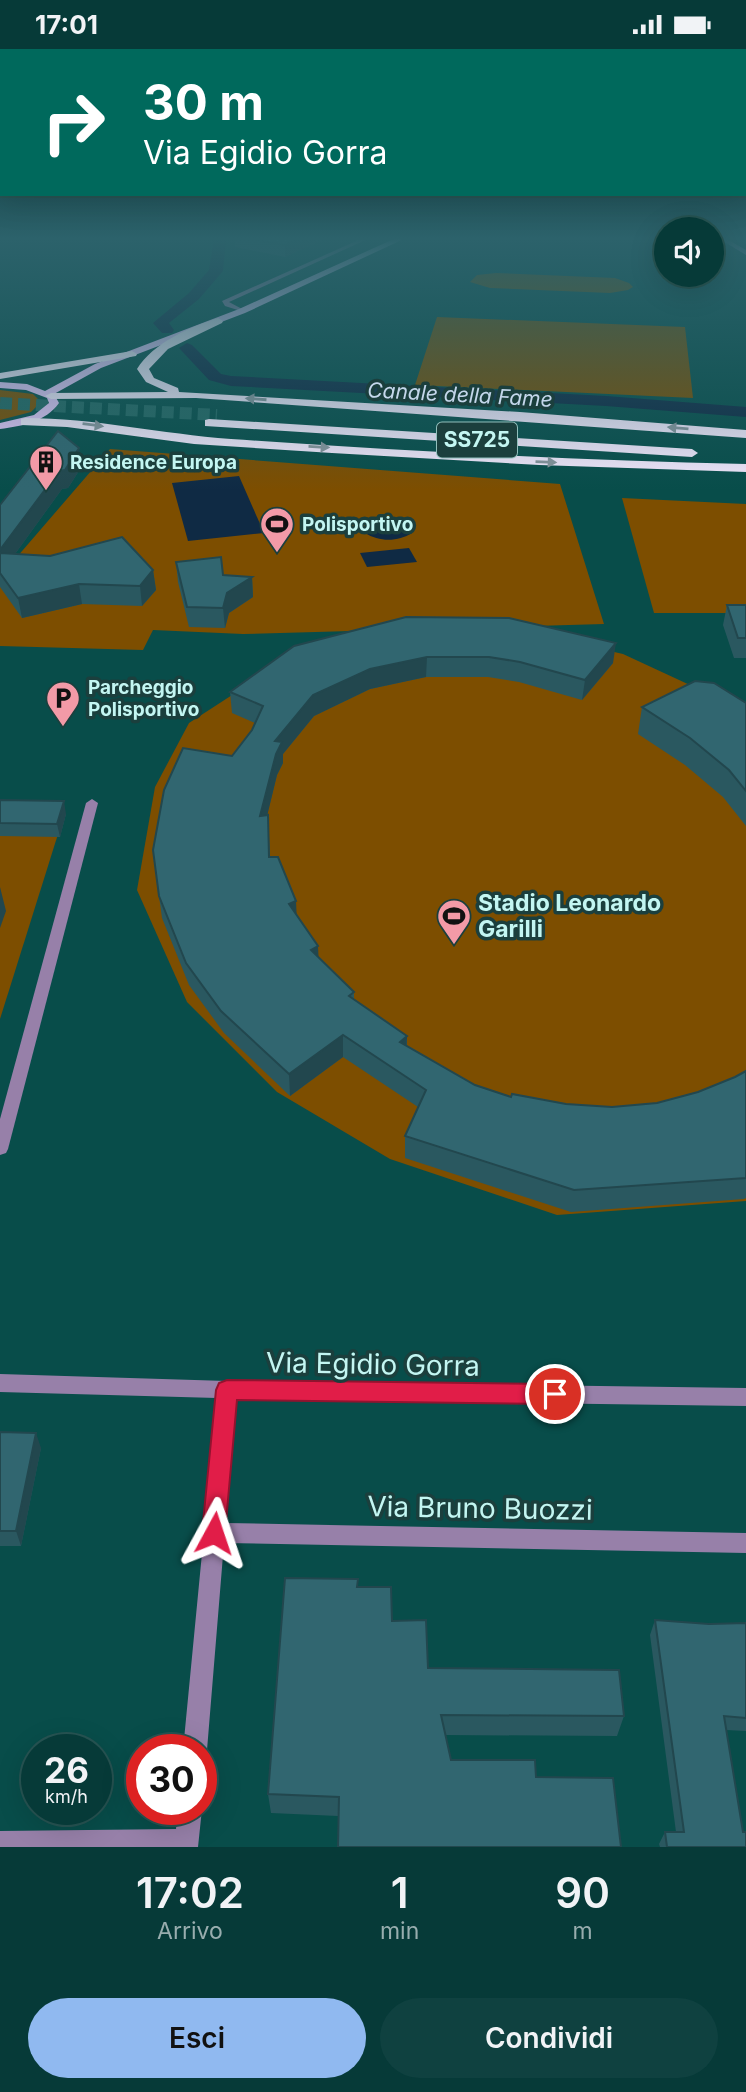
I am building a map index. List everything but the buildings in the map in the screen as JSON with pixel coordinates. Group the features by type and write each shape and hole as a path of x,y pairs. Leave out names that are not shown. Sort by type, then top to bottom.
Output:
{"highway":[{"path":"196,395 165,388 150,380 143,369 144,365 154,354 216,322"},
{"path":"0,376 132,354"},
{"path":"50,395 196,395 746,434"},
{"name":"SS725","path":"746,445 213,419 746,456"},
{"path":"25,422 93,425 206,441 529,461 746,468"}],"main road":[{"path":"50,395 62,383 98,366 216,322"},
{"path":"0,386 98,366"},
{"path":"1,426 25,422 50,410 54,403 50,395 13,385"}],"street":[{"path":"0,1149 92,803"},
{"name":"Via Egidio Gorra","path":"0,1383 227,1390 746,1397"},
{"path":"196,1734 227,1390"},
{"name":"Via Bruno Buozzi","path":"214,1533 746,1543"},
{"path":"0,1843 187,1844 189,1825"}],"shaded area":[{"path":"435,322 559,322 685,327 693,398 415,385"},
{"path":"0,390 33,394 41,402 31,412 0,420"},
{"path":"110,449 560,484 604,624 243,634 153,630 143,650 0,646 0,585 4,572"},
{"path":"622,498 746,504 746,613 654,613"},
{"name":"Stadio Leonardo Garilli","path":"519,630 623,654 705,692 746,722 746,1201 557,1215 390,1159 277,1092 187,1002 137,890 155,787 189,723 283,662"},
{"path":"0,815 64,815 0,1019"}],"water":[{"path":"239,476 264,533 188,541 172,483"},
{"path":"393,518 412,525 412,533 389,540 365,533 365,525 376,520"},
{"path":"409,548 417,562 367,567 360,553"}],"waterway":[{"path":"161,322 167,330"},
{"name":"Canale della Fame","path":"187,348 215,377 231,381 606,401 746,412"}],"tunnel":[{"path":"0,403 217,415"}],"place":[{"name":"Residence Europa","path":"46,492"},
{"name":"Polisportivo","path":"277,554"},
{"name":"Parcheggio Polisportivo","path":"63,728"},
{"name":"Stadio Leonardo Garilli","path":"454,946"}],"route":[{"path":"214,1533 227,1390 555,1394"}]}
